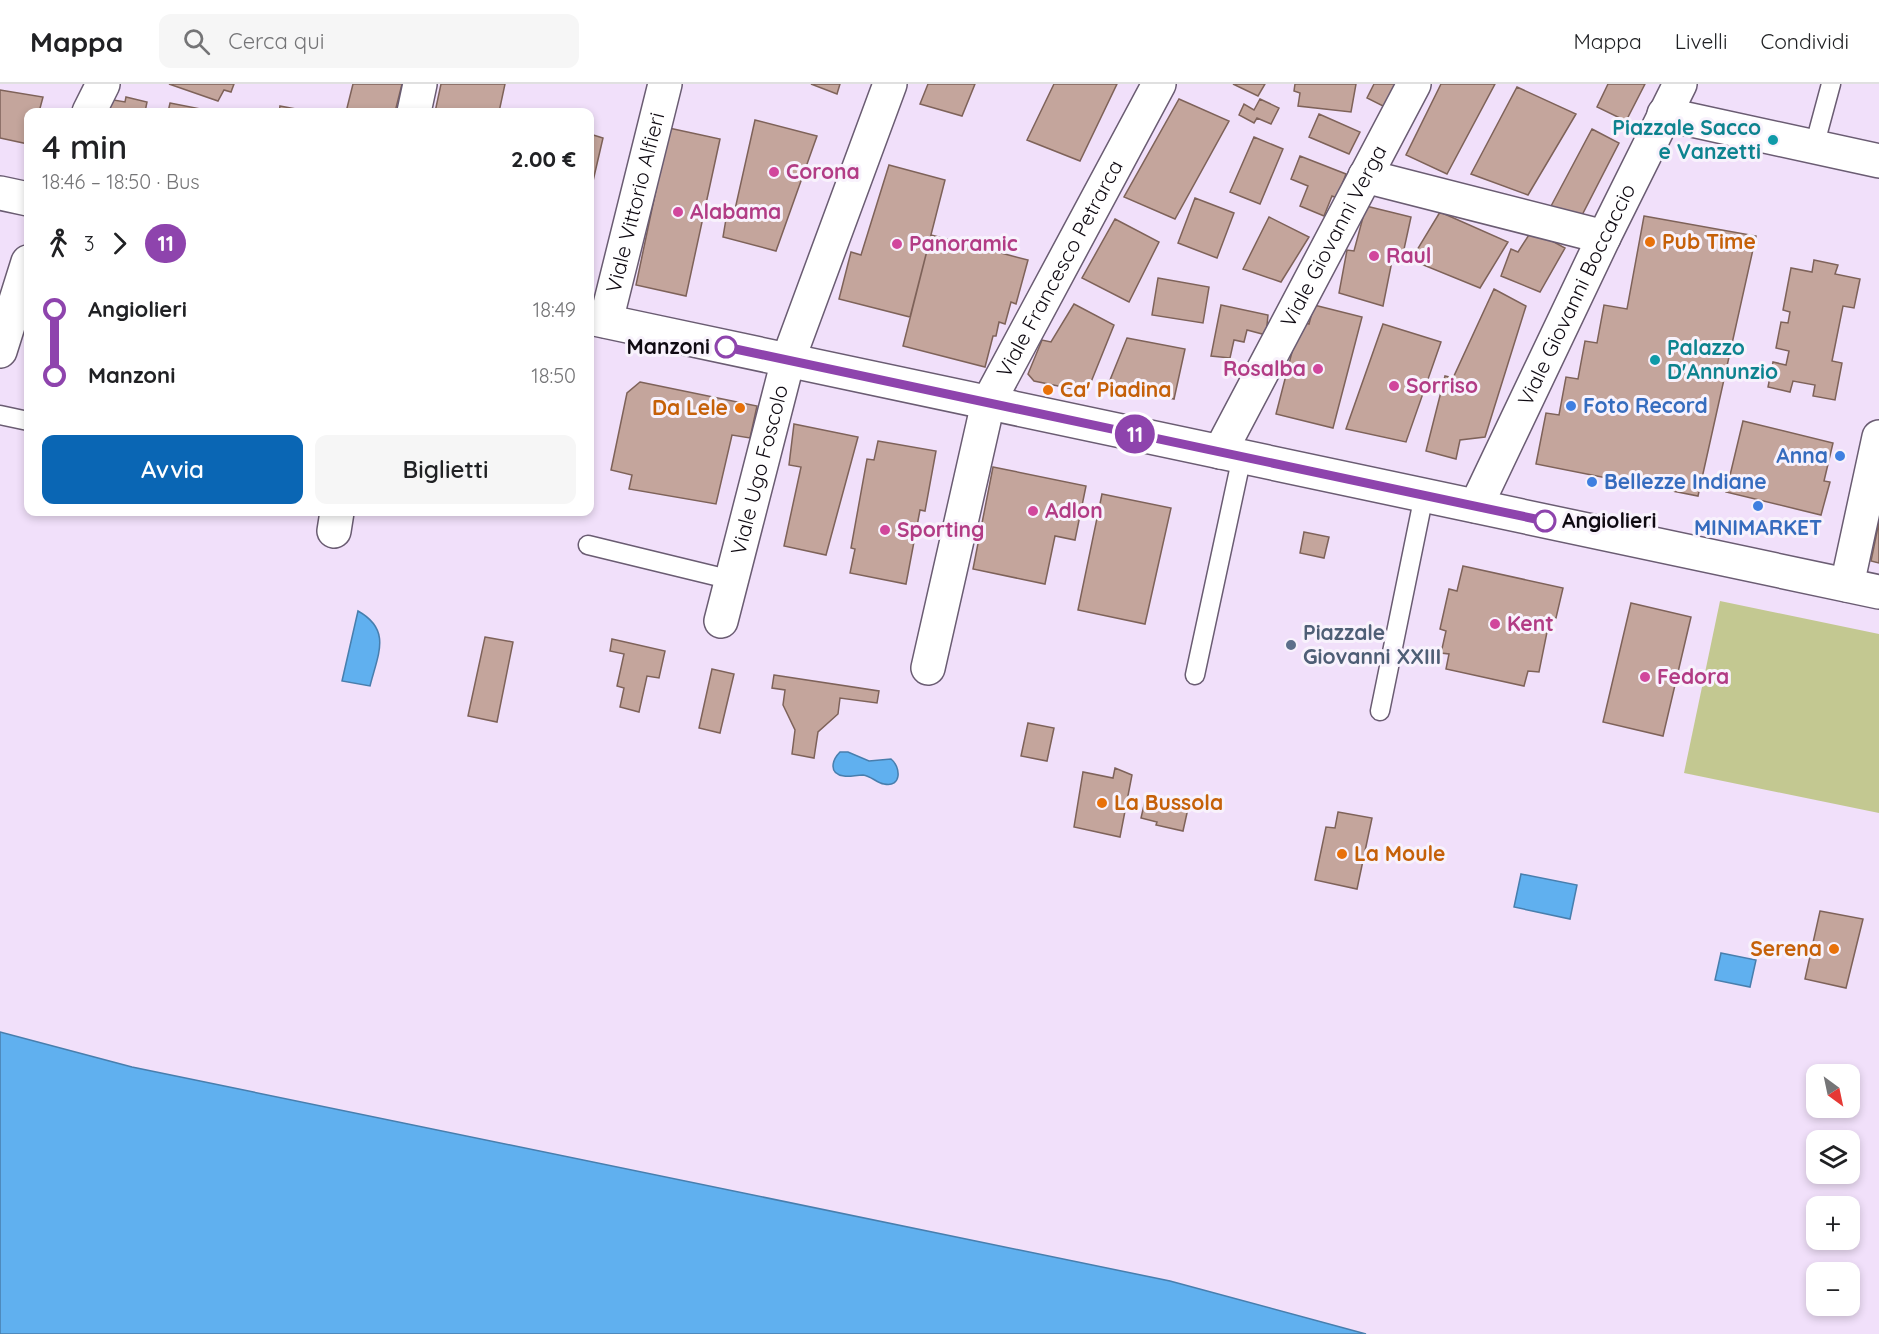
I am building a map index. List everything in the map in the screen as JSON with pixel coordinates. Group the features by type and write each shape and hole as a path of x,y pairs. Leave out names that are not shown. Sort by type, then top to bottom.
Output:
{"street":[{"path":"91,108 103,84"},
{"path":"415,108 420,84"},
{"name":"Viale Vittorio Alfieri","path":"598,320 665,84"},
{"name":"Viale Ugo Foscolo","path":"721,621 788,360 890,84"},
{"name":"Viale Francesco Petrarca","path":"928,668 988,403 1158,84"},
{"name":"Viale Giovanni Verga","path":"1231,454 1365,176 1414,84"},
{"name":"Viale Giovanni Boccaccio","path":"1476,506 1604,237 1680,84"},
{"path":"1664,114 1879,161"},
{"path":"1365,176 1604,237"},
{"path":"0,193 24,198"},
{"path":"0,351 24,275"},
{"path":"598,320 1879,592"},
{"path":"1847,585 1879,438"}],"lane":[{"path":"1814,147 1831,84"},
{"path":"0,415 24,420"},
{"path":"1195,675 1231,454"},
{"path":"1380,711 1424,495"},
{"path":"588,545 732,580"}],"green space":[{"path":"1720,601 1879,634 1879,813 1684,773"}],"water":[{"path":"358,611 369,618 379,635 379,653 370,686 342,681"},
{"path":"840,752 848,752 869,761 891,759 897,767 897,780 894,783 884,784 863,775 839,775 833,766"},
{"path":"1521,874 1577,885 1570,919 1514,907"},
{"path":"1721,953 1756,960 1750,987 1715,980"},
{"path":"0,1032 132,1067 1170,1281 1366,1334 0,1334"}],"building":[{"path":"169,84 234,84 231,92 224,90 218,101"},
{"path":"353,84 402,84 396,108 347,108"},
{"path":"441,84 505,84 500,108 436,108"},
{"path":"811,84 840,84 837,94"},
{"path":"928,84 975,84 962,116 920,104"},
{"path":"1054,84 1117,84 1080,161 1027,140"},
{"path":"1233,84 1265,84 1258,96"},
{"path":"1295,84 1356,84 1351,112 1298,106 1300,93 1294,91"},
{"path":"1374,84 1397,84 1385,107 1367,98"},
{"path":"1441,84 1495,84 1447,174 1406,155"},
{"path":"1608,84 1645,84 1626,121 1597,107"},
{"path":"1517,87 1576,114 1528,195 1471,174"},
{"path":"0,90 43,97 40,108 24,108 24,143 0,138"},
{"path":"126,97 147,102 146,108 104,108 108,99 125,102"},
{"path":"1179,99 1229,121 1175,219 1124,197"},
{"path":"1260,99 1279,108 1271,124 1257,118 1254,123 1239,115 1244,104 1254,110"},
{"path":"170,103 196,108 169,108"},
{"path":"1319,114 1360,132 1349,154 1309,137"},
{"name":"Corona","path":"755,120 817,136 776,251 723,237 727,213 734,214"},
{"name":"Alabama","path":"669,128 720,139 686,296 636,285"},
{"path":"1592,129 1619,143 1580,219 1550,208"},
{"path":"594,135 603,138 594,177"},
{"path":"1254,137 1283,149 1260,204 1230,192"},
{"path":"1300,156 1346,174 1337,198 1332,196 1324,216 1300,206 1308,186 1291,179"},
{"name":"Panoramic","path":"889,165 945,180 910,317 839,299 851,252 861,255"},
{"path":"1195,198 1234,213 1217,258 1178,243"},
{"name":"Raul","path":"1366,206 1411,217 1401,263 1392,261 1383,306 1339,293 1347,250 1354,251"},
{"path":"1440,212 1508,242 1480,288 1411,260"},
{"name":"Palazzo D'Annunzio","path":"1644,216 1756,236 1698,496 1536,464 1546,413 1559,415 1566,377 1578,379 1585,341 1597,343 1604,305 1627,309"},
{"path":"1269,217 1309,237 1281,282 1243,269"},
{"path":"1115,219 1159,242 1129,302 1082,278"},
{"path":"1532,230 1565,248 1540,292 1501,276 1511,249 1518,252"},
{"path":"931,235 1028,260 1016,304 1011,302 1005,324 999,322 985,367 903,346"},
{"path":"1814,260 1838,265 1835,274 1860,279 1854,308 1843,306 1832,361 1842,363 1835,400 1813,396 1815,385 1793,381 1790,392 1768,387 1773,362 1786,365 1789,351 1776,348 1781,322 1788,323 1790,312 1783,310 1791,268 1812,272"},
{"path":"1158,278 1209,287 1203,323 1152,315"},
{"path":"1494,289 1526,306 1485,437 1460,440 1456,459 1426,451 1445,376 1453,378"},
{"path":"1074,304 1114,325 1087,392 1034,381 1028,374 1042,340 1051,342"},
{"path":"1221,305 1268,315 1266,335 1247,330 1244,342 1234,340 1230,358 1211,356"},
{"name":"Rosalba","path":"1314,305 1362,317 1333,428 1276,414 1300,321 1309,324"},
{"name":"Sorriso","path":"1383,324 1441,342 1406,442 1346,429"},
{"path":"1127,338 1185,349 1174,399 1108,385"},
{"path":"640,382 757,406 750,438 732,435 716,504 629,489 632,475 611,470 627,393"},
{"path":"1743,421 1833,443 1824,481 1830,482 1821,515 1726,492"},
{"path":"794,424 858,437 826,555 784,546 801,467 789,465"},
{"name":"Sporting","path":"878,441 936,451 925,511 920,510 906,584 850,573 855,549 851,548 867,459 874,460"},
{"name":"Adlon","path":"993,467 1086,486 1075,540 1055,536 1045,584 973,569"},
{"name":"Adlon","path":"1102,494 1171,508 1145,624 1078,610"},
{"path":"1879,522 1879,563 1871,561"},
{"path":"1304,532 1329,537 1324,558 1300,553"},
{"name":"Kent","path":"1463,566 1563,588 1556,618 1550,617 1539,672 1528,671 1524,686 1446,669 1449,654 1441,653 1446,631 1440,629 1449,589 1457,591"},
{"name":"Fedora","path":"1631,603 1691,617 1663,736 1603,722"},
{"path":"485,637 513,642 497,722 468,716"},
{"path":"612,639 665,651 659,678 647,676 639,712 620,707 624,688 617,686 624,654 610,651"},
{"path":"712,669 734,674 720,733 699,728"},
{"path":"774,675 879,691 877,703 840,698 838,714 818,732 814,758 792,754 795,730 783,705 785,690 772,688"},
{"path":"1028,723 1054,728 1047,761 1021,756"},
{"name":"La Bussola","path":"1115,768 1132,775 1120,837 1074,827 1083,772 1113,778"},
{"path":"1160,797 1189,804 1183,831 1156,825 1157,822 1141,818 1145,801 1158,804"},
{"name":"La Moule","path":"1338,812 1372,818 1357,889 1315,880 1326,827 1335,828"},
{"name":"Serena","path":"1820,911 1863,919 1846,988 1805,979"}],"bus line":[{"name":"11","path":"726,347 1545,521"}],"place":[{"name":"Piazzale Sacco e Vanzetti","path":"1773,140"},
{"name":"Corona","path":"774,172"},
{"name":"Alabama","path":"678,212"},
{"name":"Pub Time","path":"1650,242"},
{"name":"Panoramic","path":"897,244"},
{"name":"Raul","path":"1374,256"},
{"name":"Manzoni","path":"726,347"},
{"name":"Palazzo D'Annunzio","path":"1655,360"},
{"name":"Rosalba","path":"1318,369"},
{"name":"Sorriso","path":"1394,386"},
{"name":"Ca' Piadina","path":"1048,390"},
{"name":"Foto Record","path":"1571,406"},
{"name":"Da Lele","path":"740,408"},
{"name":"Anna","path":"1840,456"},
{"name":"Bellezze Indiane","path":"1592,482"},
{"name":"MINIMARKET","path":"1758,506"},
{"name":"Adlon","path":"1033,511"},
{"name":"Angiolieri","path":"1545,521"},
{"name":"Sporting","path":"885,530"},
{"name":"Kent","path":"1495,624"},
{"name":"Piazzale Giovanni XXIII","path":"1291,645"},
{"name":"Fedora","path":"1645,677"},
{"name":"La Bussola","path":"1102,803"},
{"name":"La Moule","path":"1342,854"},
{"name":"Serena","path":"1834,949"}]}
